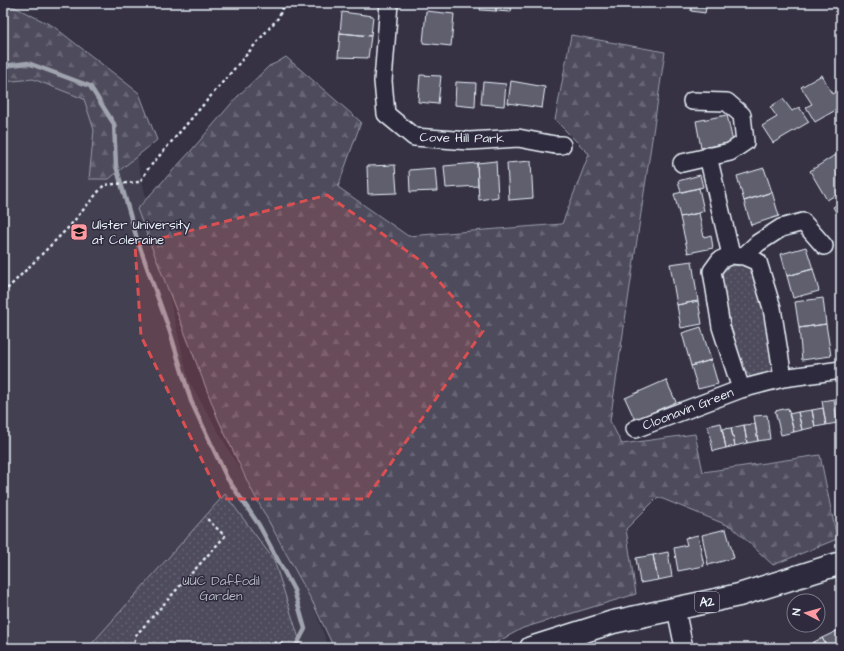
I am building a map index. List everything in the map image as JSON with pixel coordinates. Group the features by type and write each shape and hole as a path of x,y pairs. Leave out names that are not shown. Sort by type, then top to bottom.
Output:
{"main road":[{"name":"A2","path":"531,648 613,622 740,595 841,563"}],"street":[{"name":"Cove Hill Park","path":"389,3 382,81 386,114 414,137 469,141 518,138 562,145"},
{"path":"682,163 730,152 745,142 742,115 727,102 692,101"},
{"path":"708,156 738,255 758,262 772,308 784,378"},
{"name":"Cloonavin Green","path":"741,389 721,327 712,271 720,260 738,255 782,228 803,222 824,246"},
{"name":"Cloonavin Green","path":"635,430 741,389 784,378 841,370"},
{"path":"676,609 684,648"}],"path":[{"path":"3,293 68,228 104,185 140,182 148,169 278,18 286,3"},
{"path":"133,648 136,635 225,536 205,516"},
{"path":"263,648 276,642 290,648"}],"highlighted area":[{"path":"327,195 421,261 483,331 366,499 221,499 141,336 135,245"}],"shaded area":[{"name":"Ulster University at Coleraine","path":"3,18 119,82 189,381 303,578 329,648 3,648"}],"green space":[{"path":"3,3 6,3 53,26 139,93 157,140 109,179 89,179 94,130 84,99 33,79 3,82"},
{"path":"571,35 665,52 610,421 622,444 695,434 703,472 820,455 837,539 773,565 732,527 658,497 626,529 636,594 523,628 486,648 334,648 312,601 250,487 218,419 137,209 190,152 236,98 269,66 286,57 361,122 338,187 408,236 562,224 589,154 555,120"},
{"path":"744,265 754,271 776,365 765,379 753,380 738,362 720,273 730,266"},
{"name":"UUC Daffodil Garden","path":"225,494 274,560 302,648 88,648"}],"building":[{"path":"481,3 496,3 496,11 480,10"},
{"path":"496,3 512,3 511,12 496,11"},
{"path":"692,3 707,3 705,13 691,11"},
{"path":"426,11 454,14 451,46 423,43"},
{"path":"342,12 373,16 371,36 340,33"},
{"path":"340,33 371,36 368,58 338,57"},
{"path":"420,75 441,76 438,104 418,102"},
{"path":"822,75 832,94 841,89 841,107 815,122 806,107 812,104 801,87"},
{"path":"511,81 545,87 542,108 508,103"},
{"path":"456,82 476,83 475,107 455,105"},
{"path":"483,82 506,84 504,106 481,104"},
{"path":"783,99 792,111 799,107 809,122 773,143 762,126 777,117 770,107"},
{"path":"727,115 733,142 701,148 696,121"},
{"path":"835,155 841,163 841,171 837,174 841,180 841,192 827,200 810,171"},
{"path":"496,161 498,197 479,200 477,163"},
{"path":"531,161 533,198 509,200 507,163"},
{"path":"477,163 478,186 446,188 444,166"},
{"path":"395,165 397,193 368,194 367,166"},
{"path":"435,168 437,191 410,192 409,170"},
{"path":"764,168 772,192 744,201 737,176"},
{"path":"700,175 703,187 681,192 678,181"},
{"path":"699,188 704,211 680,217 674,194"},
{"path":"772,192 779,216 751,225 744,201"},
{"path":"841,202 841,221 833,207"},
{"path":"699,213 704,237 711,235 713,248 688,253 680,217"},
{"path":"806,247 813,269 787,276 781,254"},
{"path":"692,261 698,301 677,305 670,264"},
{"path":"813,269 819,291 793,298 787,276"},
{"path":"823,298 826,324 799,328 795,302"},
{"path":"698,301 702,324 681,328 677,305"},
{"path":"826,324 831,356 802,360 799,328"},
{"path":"701,327 711,360 691,366 682,333"},
{"path":"711,360 718,384 698,389 691,366"},
{"path":"666,380 676,402 635,420 625,398"},
{"path":"834,399 837,423 826,425 822,401"},
{"path":"788,408 794,432 781,435 775,411"},
{"path":"823,408 826,425 815,427 812,410"},
{"path":"812,410 815,427 802,430 798,412"},
{"path":"798,412 802,430 794,432 789,414"},
{"path":"767,415 770,439 758,441 754,416"},
{"path":"721,423 726,448 713,451 708,426"},
{"path":"755,424 758,441 747,443 744,425"},
{"path":"744,425 747,443 735,446 731,428"},
{"path":"731,428 735,446 726,448 722,429"},
{"path":"726,529 734,558 708,565 702,535"},
{"path":"698,535 704,566 678,571 674,548 687,545 685,538"},
{"path":"668,552 672,577 658,580 653,555"},
{"path":"653,555 658,580 640,583 636,558"},
{"path":"841,629 841,648 828,648 822,638"},
{"path":"822,638 828,648 802,648"}],"waterway":[{"path":"3,66 28,63 90,86 114,124 116,166 137,239 170,332 191,401 227,478 259,525 294,590 305,629 295,648"}],"place":[{"name":"Ulster University at Coleraine","path":"79,232"}]}
